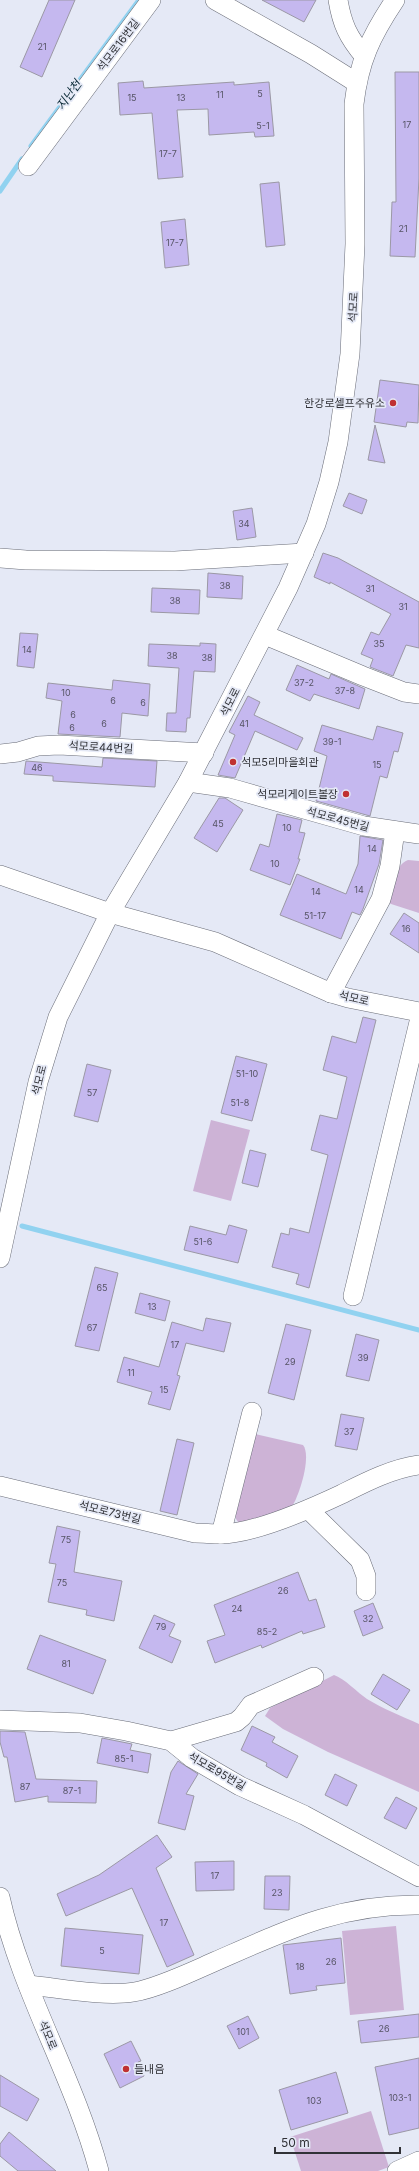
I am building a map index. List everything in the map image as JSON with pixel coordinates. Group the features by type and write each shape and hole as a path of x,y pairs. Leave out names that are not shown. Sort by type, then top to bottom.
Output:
{"street":[{"name":"석모로16번길","path":"28,166 152,0"},
{"path":"214,0 311,54 356,83"},
{"path":"338,0 341,18 350,38 364,56"},
{"name":"석모로","path":"0,1258 11,1212 24,1141 47,1048 58,1017 110,913 204,753 264,635 304,553 316,524 329,482 338,442 350,354 355,244 354,104 356,83 364,56 379,24 395,0"},
{"path":"0,558 26,560 175,561 304,553"},
{"path":"264,635 404,692 419,694"},
{"name":"석모로44번길","path":"0,754 18,752 38,746 59,745 204,753"},
{"name":"석모로45번길","path":"188,782 230,788 364,826 419,834"},
{"path":"331,992 381,899 390,866 395,831"},
{"name":"석모로","path":"0,875 110,913 215,942 348,998 419,1012"},
{"path":"353,1296 419,1022"},
{"path":"221,1534 252,1412"},
{"name":"석모로73번길","path":"0,1486 195,1533 221,1534 245,1531 309,1510 375,1478 419,1465"},
{"path":"309,1510 360,1560 366,1576 366,1591"},
{"path":"171,1741 236,1722 242,1718 251,1705 314,1677"},
{"name":"석모로95번길","path":"0,1720 80,1723 171,1741 192,1758 240,1786 304,1815 419,1877"},
{"name":"석모로","path":"0,1897 8,1931 28,1984 89,2132 99,2171"},
{"path":"28,1984 105,1992 135,1992 199,1968 297,1926 323,1918 371,1907 419,1905"},
{"path":"397,2171 419,2160"}],"shaded area":[{"path":"408,860 419,861 419,913 388,903 396,873 399,867"},
{"path":"211,1120 250,1130 231,1201 193,1191"},
{"path":"255,1434 303,1445 306,1458 305,1467 298,1495 291,1508 243,1523 238,1522 236,1519 235,1511"},
{"path":"334,1675 342,1679 373,1703 419,1724 419,1792 328,1752 283,1729 265,1716 270,1708"},
{"path":"396,1926 404,2010 350,2015 342,1931"},
{"path":"371,2111 389,2167 378,2171 301,2171 290,2137"}],"building":[{"path":"49,0 75,0 42,77 20,67"},
{"path":"262,0 316,0 304,22"},
{"path":"395,72 419,72 419,178 415,257 390,256 392,202 396,202"},
{"path":"143,81 144,88 234,82 234,85 269,82 274,136 255,137 254,132 209,135 208,109 177,110 183,177 158,179 152,113 120,115 118,83"},
{"path":"279,182 285,245 266,247 260,184"},
{"path":"185,219 189,265 165,268 161,222"},
{"name":"한강로셀프주유소","path":"380,380 419,385 418,423 407,422 406,427 374,422"},
{"path":"375,425 385,463 368,460"},
{"path":"349,493 367,500 362,514 343,506"},
{"path":"252,508 256,537 237,540 233,511"},
{"path":"323,553 338,558 419,602 419,648 406,645 393,676 370,667 373,659 361,654 371,632 379,635 391,614 330,582 330,584 314,577"},
{"path":"208,573 243,576 242,599 207,597"},
{"path":"152,588 200,590 199,614 151,612"},
{"path":"20,633 38,634 34,668 17,666"},
{"path":"200,643 216,644 215,672 194,671 190,718 187,718 186,732 166,731 167,713 176,713 179,668 148,666 149,644 200,646"},
{"path":"297,665 329,679 331,674 365,689 359,709 314,694 310,701 286,690"},
{"path":"113,680 150,684 148,716 122,713 120,737 58,734 62,701 46,698 48,683 112,690"},
{"path":"248,696 260,702 254,715 303,738 297,750 255,731 235,778 218,775 235,735 229,732"},
{"path":"322,725 373,740 377,726 403,733 398,752 394,751 387,778 380,776 370,816 316,801 327,756 314,751"},
{"path":"103,758 157,761 155,787 53,781 53,776 24,774 26,761 102,767"},
{"path":"219,798 225,798 243,810 217,852 194,838"},
{"path":"277,814 302,820 299,832 305,833 298,859 300,859 290,885 250,870 260,844 269,847"},
{"path":"360,836 383,840 379,864 360,915 352,912 341,939 280,915 297,874 346,894 358,864"},
{"path":"404,913 419,923 419,953 390,934"},
{"path":"363,1017 376,1020 309,1288 296,1284 299,1274 272,1267 281,1233 289,1235 290,1228 309,1233 328,1155 311,1150 320,1115 337,1119 347,1077 323,1070 332,1036 356,1043"},
{"path":"236,1056 267,1064 252,1121 221,1113"},
{"path":"87,1064 111,1070 98,1122 74,1116"},
{"path":"250,1150 266,1154 258,1187 242,1183"},
{"path":"229,1225 247,1230 238,1263 184,1250 190,1226 226,1235"},
{"path":"95,1267 118,1273 99,1351 75,1346"},
{"path":"140,1293 170,1301 165,1321 135,1313"},
{"path":"206,1318 231,1323 224,1352 186,1343 177,1375 180,1376 170,1410 148,1404 152,1392 117,1382 124,1357 159,1367 172,1322 203,1331"},
{"path":"286,1324 311,1330 294,1400 268,1393"},
{"path":"356,1334 379,1340 369,1381 346,1376"},
{"path":"341,1414 364,1418 357,1450 335,1446"},
{"path":"177,1439 194,1443 177,1515 160,1511"},
{"path":"57,1526 80,1531 74,1572 122,1581 114,1621 86,1615 87,1610 48,1602 56,1564 49,1563"},
{"path":"298,1572 309,1601 316,1599 325,1627 303,1634 302,1631 262,1648 261,1645 215,1663 207,1641 225,1635 214,1605"},
{"path":"373,1603 383,1628 363,1636 354,1611"},
{"path":"154,1615 175,1624 169,1636 181,1641 172,1663 139,1648"},
{"path":"40,1635 106,1660 93,1694 27,1669"},
{"path":"383,1674 410,1690 397,1710 371,1694"},
{"path":"252,1726 275,1737 272,1742 298,1756 287,1778 266,1766 267,1763 241,1750"},
{"path":"0,1731 25,1732 36,1779 97,1781 96,1803 48,1802 48,1796 15,1802 7,1757 4,1757 0,1742"},
{"path":"102,1738 132,1744 130,1750 151,1754 148,1773 97,1763"},
{"path":"178,1761 198,1774 186,1794 194,1796 185,1830 158,1823 171,1772"},
{"path":"335,1774 357,1785 347,1806 325,1795"},
{"path":"396,1797 417,1808 406,1829 384,1818"},
{"path":"157,1835 172,1857 156,1868 194,1955 167,1967 132,1888 66,1916 57,1894 99,1875"},
{"path":"234,1861 234,1890 196,1891 195,1862"},
{"path":"265,1876 290,1876 289,1910 264,1909"},
{"path":"65,1928 143,1935 139,1974 61,1966"},
{"path":"341,1938 345,1983 316,1986 317,1990 290,1994 283,1945"},
{"path":"419,2014 419,2037 361,2043 358,2021"},
{"path":"248,2016 259,2038 239,2049 227,2026"},
{"name":"들내음","path":"131,2041 141,2061 138,2062 144,2076 120,2088 104,2054"},
{"path":"419,2058 419,2128 389,2135 375,2067"},
{"path":"336,2072 348,2113 291,2130 279,2090"},
{"path":"0,2075 39,2099 27,2121 0,2106"},
{"path":"9,2132 56,2171 18,2171 0,2156 0,2144"}],"waterway":[{"name":"지난천","path":"31,146 139,0"},
{"name":"지난천","path":"0,191 22,159"},
{"path":"22,1226 419,1330"}],"place":[{"name":"한강로셀프주유소","path":"393,403"},
{"name":"석모5리마을회관","path":"233,762"},
{"name":"석모리게이트볼장","path":"346,794"},
{"name":"들내음","path":"126,2069"}]}
